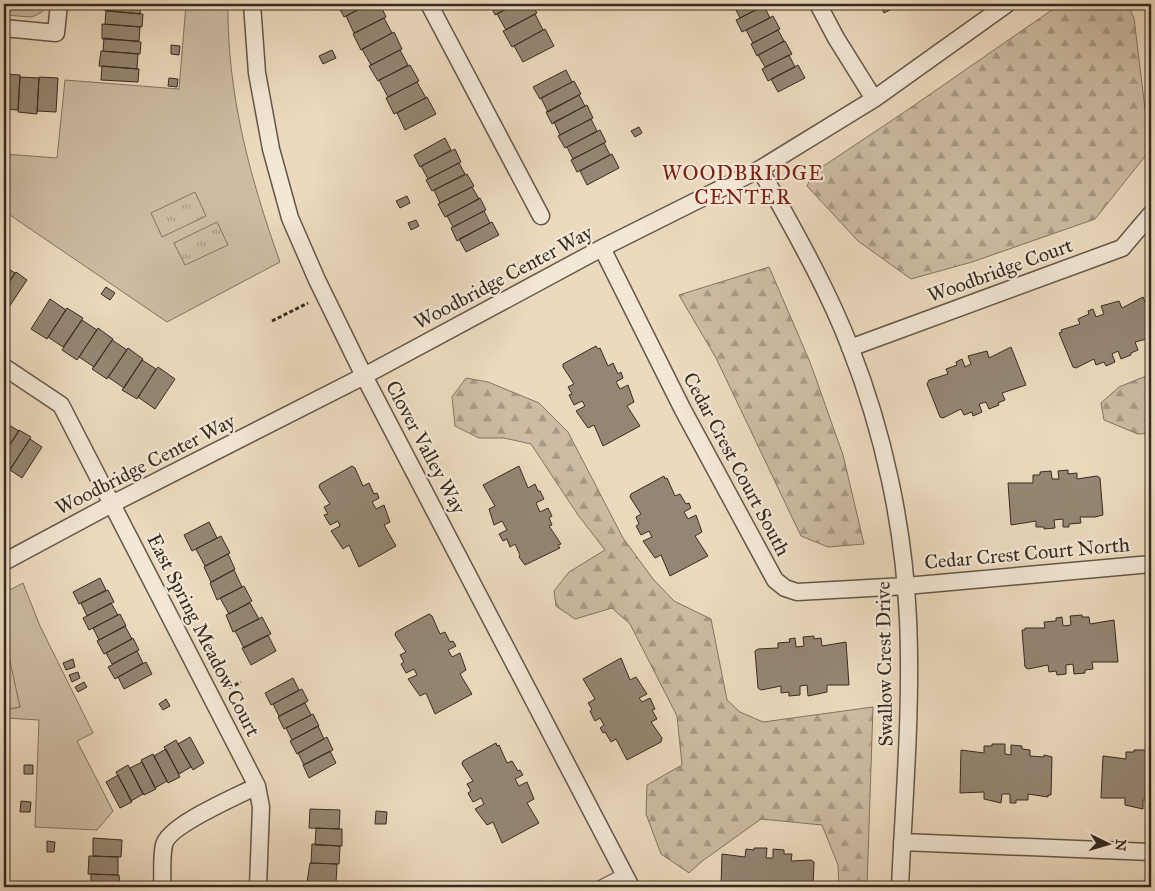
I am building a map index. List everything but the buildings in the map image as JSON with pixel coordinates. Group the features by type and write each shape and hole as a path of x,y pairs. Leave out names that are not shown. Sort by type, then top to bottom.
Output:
{"street":[{"path":"4,28 56,33 59,4"},
{"name":"Clover Valley Way","path":"252,4 257,73 271,149 290,218 316,280 364,376 628,880"},
{"path":"429,4 541,216"},
{"path":"818,4 836,38 874,99"},
{"name":"Woodbridge Center Way","path":"4,562 112,504 364,376 602,248 760,169 874,99 1007,4"},
{"name":"Swallow Crest Drive","path":"760,169 815,270 850,348 882,446 893,497 906,586 909,649 900,887"},
{"name":"Woodbridge Court","path":"850,348 1122,248 1151,214"},
{"name":"Cedar Crest Court South","path":"602,248 683,410 775,580 785,588 797,592 906,586"},
{"name":"East Spring Meadow Court","path":"4,367 61,405 257,786 262,806 258,887"},
{"name":"Cedar Crest Court North","path":"906,586 1151,564"},
{"path":"162,887 164,844 169,835 183,825 257,786"},
{"path":"902,842 1151,852"}],"lane":[{"path":"597,887 628,880"}],"path":[{"path":"272,321 309,302"},
{"path":"229,688 241,682"}],"green space":[{"path":"4,4 45,4 42,12 32,17 4,15"},
{"path":"186,4 228,4 231,70 242,135 259,199 280,262 167,322 4,211 4,154 57,158 65,80 179,89"},
{"path":"1127,4 1134,18 1150,150 1095,219 972,262 911,279 858,241 807,186 813,173 1059,5"},
{"path":"195,192 206,216 162,237 151,213"},
{"path":"217,222 228,245 185,265 174,243"},
{"path":"769,267 810,362 843,455 864,544 828,547 801,536 716,358 679,295"},
{"path":"1151,374 1151,433 1138,434 1104,420 1101,403 1119,387"},
{"path":"466,378 488,382 539,403 568,432 623,538 653,579 674,601 711,619 727,700 740,712 763,722 873,707 867,887 839,887 838,865 822,825 761,819 701,862 689,873 661,854 646,814 647,785 682,765 677,716 630,624 612,608 575,619 556,606 554,591 569,572 605,550 578,515 531,444 504,438 479,438 455,426 452,397"},
{"path":"23,583 40,626 93,733 77,741 113,811 97,830 35,827 39,720 4,718 4,710 20,707 6,647 4,648 4,593"},
{"path":"7,647 20,707 4,710 4,648"}],"district":[{"name":"WOODBRIDGE CENTER","path":"743,185"}]}
